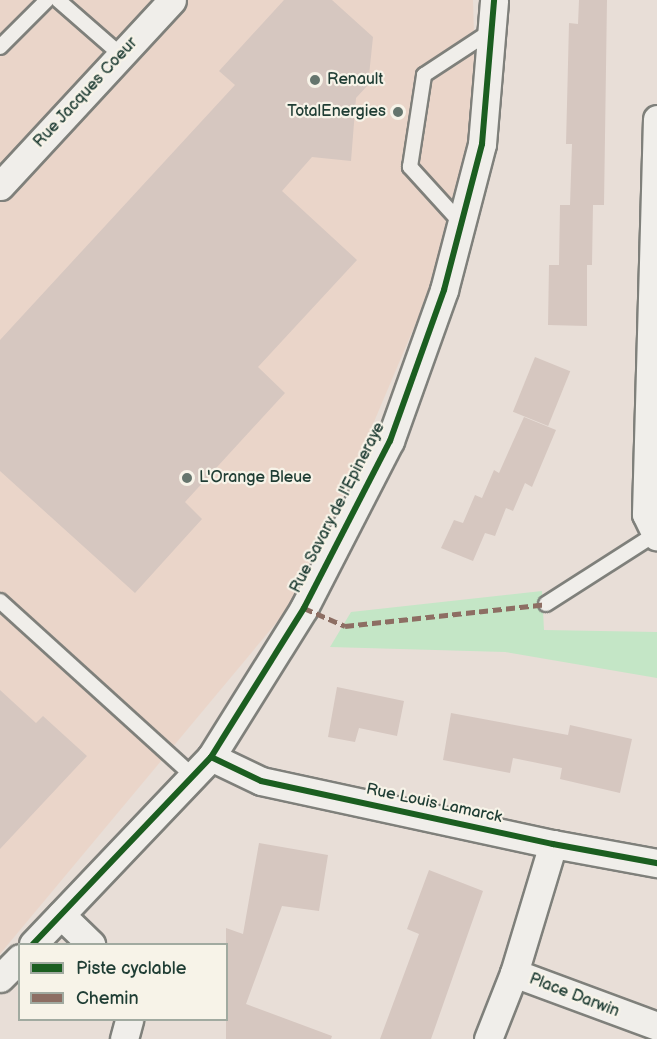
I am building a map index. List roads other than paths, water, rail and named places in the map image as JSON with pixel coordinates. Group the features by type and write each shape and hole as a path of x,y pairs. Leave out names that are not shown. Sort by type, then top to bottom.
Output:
{"street":[{"name":"Rue Jacques Coeur","path":"0,186 172,0"},
{"name":"Rue Savary de l'Epineraye","path":"35,943 202,767 304,608 390,441 444,290 482,144 494,0"},
{"path":"656,536 646,514 657,119"},
{"name":"Rue Louis Lamarck","path":"202,767 553,844 657,863"},
{"name":"Place Darwin","path":"553,844 514,973 657,1026"},
{"path":"61,915 89,943"},
{"path":"0,978 18,960"},
{"path":"488,1039 514,973"},
{"path":"124,1039 129,1021"}],"lane":[{"path":"0,48 47,0"},
{"path":"58,0 121,55"},
{"path":"461,223 411,167 424,75 491,31"},
{"path":"546,604 656,536"},
{"path":"0,601 202,767"}],"place":[{"name":"Renault","path":"315,80"},
{"name":"TotalEnergies","path":"398,112"},
{"name":"L'Orange Bleue","path":"187,478"}]}
